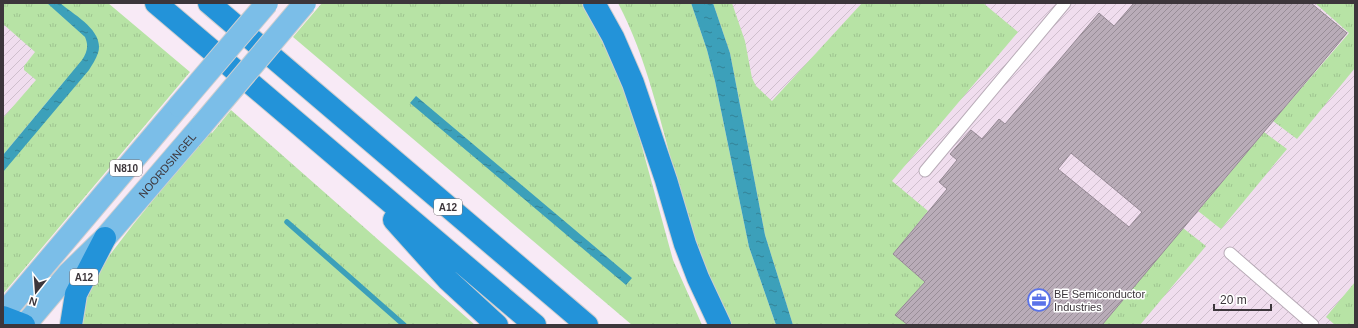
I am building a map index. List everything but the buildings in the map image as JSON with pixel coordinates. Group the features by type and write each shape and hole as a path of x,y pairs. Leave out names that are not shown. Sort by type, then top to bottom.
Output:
{"highway":[{"path":"156,3 535,325"},
{"name":"A12","path":"209,3 587,325"},
{"path":"594,3 613,37 633,83 666,180 684,244 720,325"},
{"path":"334,154 448,280 497,325"},
{"name":"A12","path":"71,325 76,294 105,238"},
{"path":"3,317 25,325"}],"main road":[{"name":"N810","path":"3,314 267,3"},
{"name":"NOORDSINGEL","path":"25,325 68,274 105,238 305,3"}],"lane":[{"path":"925,171 1065,3"},
{"path":"1230,253 1313,325"}],"shaded area":[{"path":"3,3 91,34 3,162"},
{"path":"703,3 1355,3 1355,325 786,325"}],"green space":[{"path":"3,3 108,3 190,72 3,294 3,162 67,78 3,155 3,118 36,80 24,70 24,66 35,52 3,24"},
{"path":"322,3 584,3 622,74 673,260 702,325 632,325 293,37"},
{"path":"618,3 691,3 707,50 715,81 749,247 776,325 732,325 723,308 688,218 645,68"},
{"path":"713,3 732,3 745,41 752,78 756,86 772,101 862,3 983,3 1018,32 892,181 928,211 893,254 925,282 896,315 908,325 793,325 765,235 730,53"},
{"path":"1315,3 1355,4 1355,68 1297,139 1273,121 1349,33"},
{"path":"231,110 475,325 81,325 83,297 99,269 209,131 212,133"},
{"path":"1264,132 1287,149 1221,229 1198,211"},
{"path":"1183,228 1206,246 1140,325 1102,325"},
{"path":"1355,282 1355,325 1335,325 1326,317"}],"water":[{"path":"47,3 60,3 87,24 97,38 99,45 98,53 89,70 3,172 3,155 82,60 86,52 87,43 85,37"},
{"path":"691,3 713,3 730,53 765,235 793,325 776,325 749,247 715,81 707,50"},
{"path":"416,96 632,278 626,285 410,103"}],"waterway":[{"path":"287,222 404,325"}],"place":[{"name":"BE Semiconductor Industries","path":"1039,300"}]}
